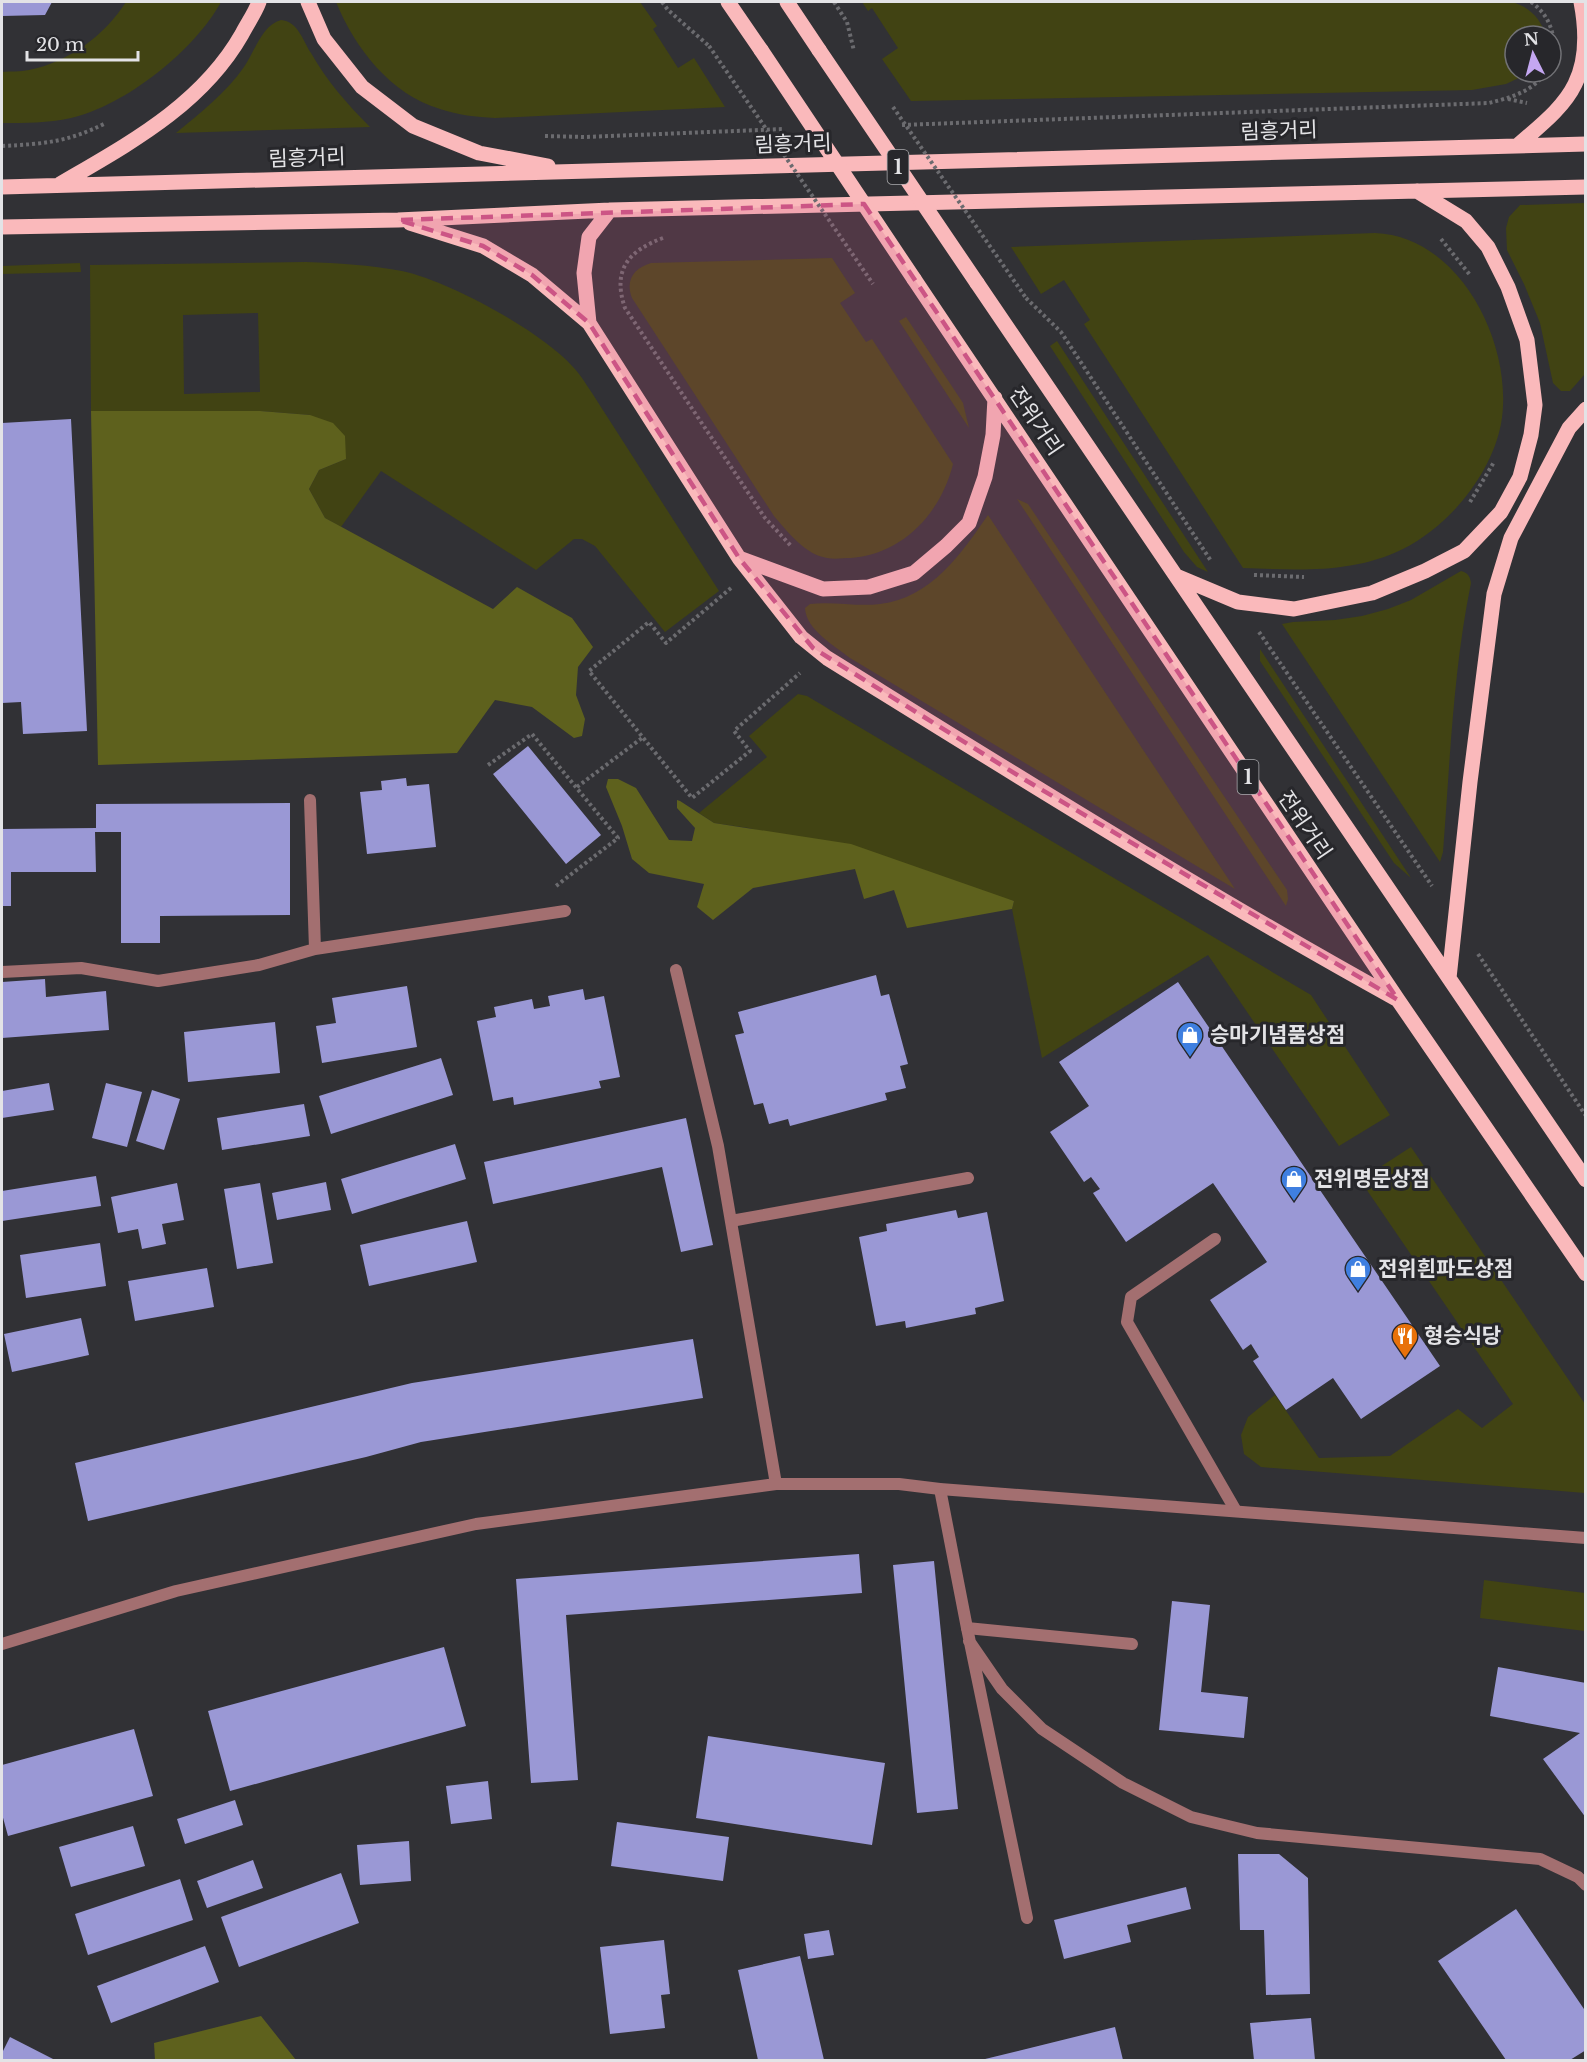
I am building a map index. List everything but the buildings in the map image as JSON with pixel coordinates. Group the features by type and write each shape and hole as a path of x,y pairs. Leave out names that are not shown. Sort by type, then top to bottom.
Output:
{"main road":[{"path":"57,186 151,130 196,93 230,55 258,2"},
{"path":"308,2 324,39 362,87 413,126 479,153 578,171"},
{"name":"전위거리","path":"728,2 1398,1000 1586,1274"},
{"name":"전위거리","path":"787,2 1586,1180"},
{"path":"1517,146 1557,109 1575,84 1584,51 1585,19 1581,2"},
{"name":"림흥거리","path":"2,187 1586,144"},
{"path":"2,227 398,220 610,210 1586,187"},
{"path":"1176,576 1238,602 1294,609 1372,593 1425,572 1464,551 1501,512 1520,477 1531,435 1535,405 1527,340 1512,298 1488,247 1466,221 1418,191"},
{"path":"589,323 584,273 589,237 610,210"},
{"path":"398,220 483,246 532,275 589,323 739,558 801,636 827,658 1309,951 1398,1000"},
{"path":"739,558 823,589 869,587 914,573 969,523 985,477 993,435 995,398"},
{"path":"1449,978 1470,782 1494,594 1511,538 1569,428 1586,409"}],"street":[{"path":"310,800 315,949"},
{"path":"2,972 81,968 158,981 260,965 315,949 565,911"},
{"path":"676,970 718,1146 776,1484"},
{"path":"731,1221 968,1178"},
{"path":"1215,1239 1131,1297 1127,1322 1236,1511"},
{"path":"2,1644 176,1591 476,1524 776,1484 899,1484 1586,1538"},
{"path":"940,1489 1027,1918"},
{"path":"968,1635 1132,1644"},
{"path":"968,1635 1002,1689 1042,1730 1123,1783 1191,1817 1257,1833 1540,1859 1578,1877 1586,1885"}],"path":[{"path":"662,2 709,46 873,284"},
{"path":"834,2 847,22 854,51 861,60"},
{"path":"1531,2 1539,8 1549,24"},
{"path":"895,125 1489,103 1507,99 1534,84"},
{"path":"887,98 1026,298 1060,332 1238,602 1456,919 1586,1116"},
{"path":"2,146 44,144 69,139 108,122"},
{"path":"542,136 585,137 788,129"},
{"path":"966,227 990,227"},
{"path":"824,231 848,230"},
{"path":"670,235 646,244 630,257 622,271 620,283 621,295 626,308 765,518 795,551"},
{"path":"1435,235 1442,240 1473,280"},
{"path":"1467,507 1497,455"},
{"path":"1244,574 1310,577"},
{"path":"731,588 666,643 649,622 589,671 692,798 750,751 734,731 800,673"},
{"path":"488,765 532,734 618,838 555,887 533,915"},
{"path":"577,788 642,738"}],"highlighted area":[{"path":"864,204 1398,1000 1027,781 813,648 739,558 589,323 532,275 483,246 398,220"}],"shaded area":[{"path":"126,2 221,2 194,39 176,57 156,74 114,102 71,118 45,122 2,123 2,72 26,71 72,54 97,36"},
{"path":"336,2 640,2 657,26 653,29 678,68 694,58 725,107 495,118 447,111 422,102 390,81 376,67 353,36"},
{"path":"862,2 1512,2 1524,7 1541,24 1503,24 1503,84 1506,84 1472,90 911,101 882,59 898,48 872,8 868,11"},
{"path":"281,20 287,21 296,28 331,83 370,127 176,133 229,85 244,67 259,39 269,27"},
{"path":"1585,203 1585,374 1570,391 1561,391 1553,383 1540,323 1507,250 1506,228 1509,217 1520,205"},
{"path":"1375,233 1406,239 1433,253 1456,274 1476,301 1490,331 1499,362 1503,394 1501,424 1496,443 1478,480 1452,513 1436,527 1403,549 1384,557 1364,563 1325,569 1243,568 1084,324 1090,320 1064,280 1041,294 1011,247"},
{"path":"832,258 855,293 840,303 866,342 872,339 953,464 939,499 917,528 887,549 870,555 837,559 823,557 809,551 774,516 630,292 632,276 640,268 651,263"},
{"path":"306,262 354,265 402,271 468,296 539,338 576,370 719,591 665,632 595,546 582,539 574,539 536,570 381,471 341,527 325,518 309,489 319,470 346,459 310,415 260,411 91,411 90,265","holes":["258,313 260,392 184,394 183,315"]},
{"path":"80,263 81,272 2,274 2,266"},
{"path":"906,317 963,403 969,428 899,321"},
{"path":"1057,341 1208,572 1197,567 1184,552 1050,346"},
{"path":"91,411 260,411 310,415 333,423 345,436 346,459 319,470 309,489 325,518 493,609 517,587 572,618 593,647 578,667 576,695 585,719 582,736 574,738 532,707 495,700 457,753 98,765"},
{"path":"1017,499 1028,504 1287,890 1286,906"},
{"path":"988,515 1235,889 850,658 822,637 810,623 805,608 810,604 880,604 915,593 943,572 967,545"},
{"path":"1461,571 1468,575 1471,583 1456,683 1443,852 1440,862 1282,624 1335,620 1388,609 1411,600"},
{"path":"1260,649 1411,878 1394,863 1260,661"},
{"path":"798,694 807,696 1311,995 1390,1115 1339,1146 1208,955 1042,1058 1012,909 1014,901 749,828 714,823 699,813 767,757 749,736"},
{"path":"608,779 618,779 636,788 669,840 692,841 695,828 677,808 677,800 714,823 851,844 1014,901 1012,909 907,928 894,890 864,899 855,869 753,888 713,920 697,907 704,884 649,873 632,859 622,826 606,787"},
{"path":"1411,1147 1585,1404 1585,1493 1261,1467 1244,1454 1241,1435 1248,1417 1275,1395 1319,1458 1390,1456 1458,1409 1482,1428 1513,1404 1360,1180"},
{"path":"1484,1580 1585,1593 1585,1631 1480,1618"},
{"path":"261,2016 296,2060 155,2060 154,2043"}],"place":[{"name":"승마기념품상점","path":"1190,1058"},
{"name":"전위명문상점","path":"1294,1202"},
{"name":"전위흰파도상점","path":"1358,1292"},
{"name":"형승식당","path":"1405,1359"}]}
